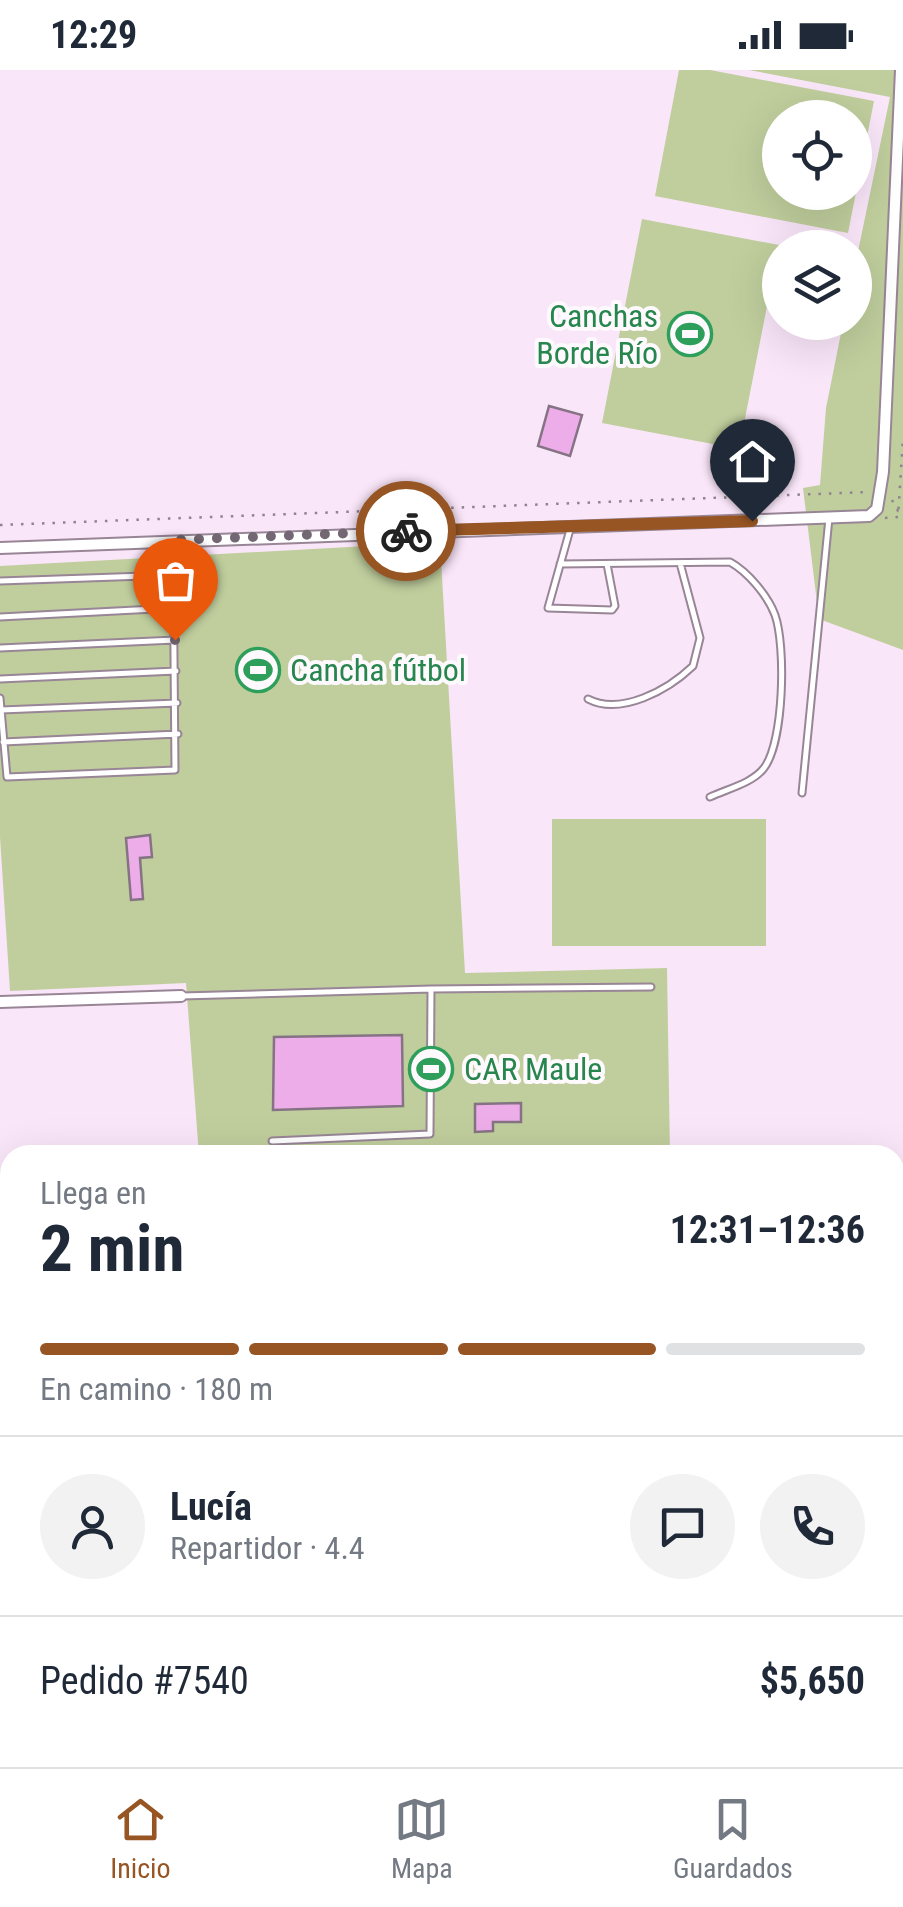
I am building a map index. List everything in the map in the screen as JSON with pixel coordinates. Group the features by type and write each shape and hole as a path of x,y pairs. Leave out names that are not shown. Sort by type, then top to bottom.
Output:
{"street":[{"path":"0,548 869,516 877,509 882,491 901,70"},
{"path":"0,1002 181,996"}],"lane":[{"path":"802,792 829,518"},
{"path":"572,524 548,608 607,612 615,606 607,564"},
{"path":"0,698 4,772 9,777 172,771 179,765 173,540"},
{"path":"560,564 730,562 768,601 776,618 781,666 774,753 759,775 710,796"},
{"path":"588,700 604,708 619,705 654,692 693,666 700,638 680,563"},
{"path":"0,581 174,575"},
{"path":"0,616 174,608"},
{"path":"0,648 175,640"},
{"path":"0,679 176,671"},
{"path":"1,710 177,703"},
{"path":"2,742 178,734"},
{"path":"181,996 651,987"},
{"path":"272,1141 430,1134 431,989"}],"path":[{"path":"0,525 882,491 903,511"}],"green space":[{"path":"679,70 710,70 869,100 762,100 762,210 853,210 849,230 655,196"},
{"path":"749,70 903,70 903,650 819,619 803,488 820,485 826,408 840,340 872,340 872,230 862,230 867,210 872,210 872,184 890,97"},
{"name":"Canchas Borde Río","path":"642,219 762,242 762,332 739,449 602,423"},
{"path":"440,542 465,973 667,968 670,1145 198,1145 186,983 10,991 0,837 0,566"},
{"path":"552,819 766,819 766,946 552,946"}],"building":[{"path":"549,406 582,415 570,456 538,446"},
{"path":"150,835 152,857 140,858 143,899 131,900 126,838"},
{"path":"402,1035 403,1106 273,1110 274,1037"},
{"path":"521,1103 521,1122 493,1122 493,1131 475,1132 475,1104"}],"way so far":[{"path":"175,640 173,540 406,531"}],"place":[{"name":"Canchas Borde Río","path":"690,334"},
{"name":"Cancha fútbol","path":"258,670"},
{"name":"CAR Maule","path":"431,1069"}],"route":[{"path":"406,531 752,521"}]}
